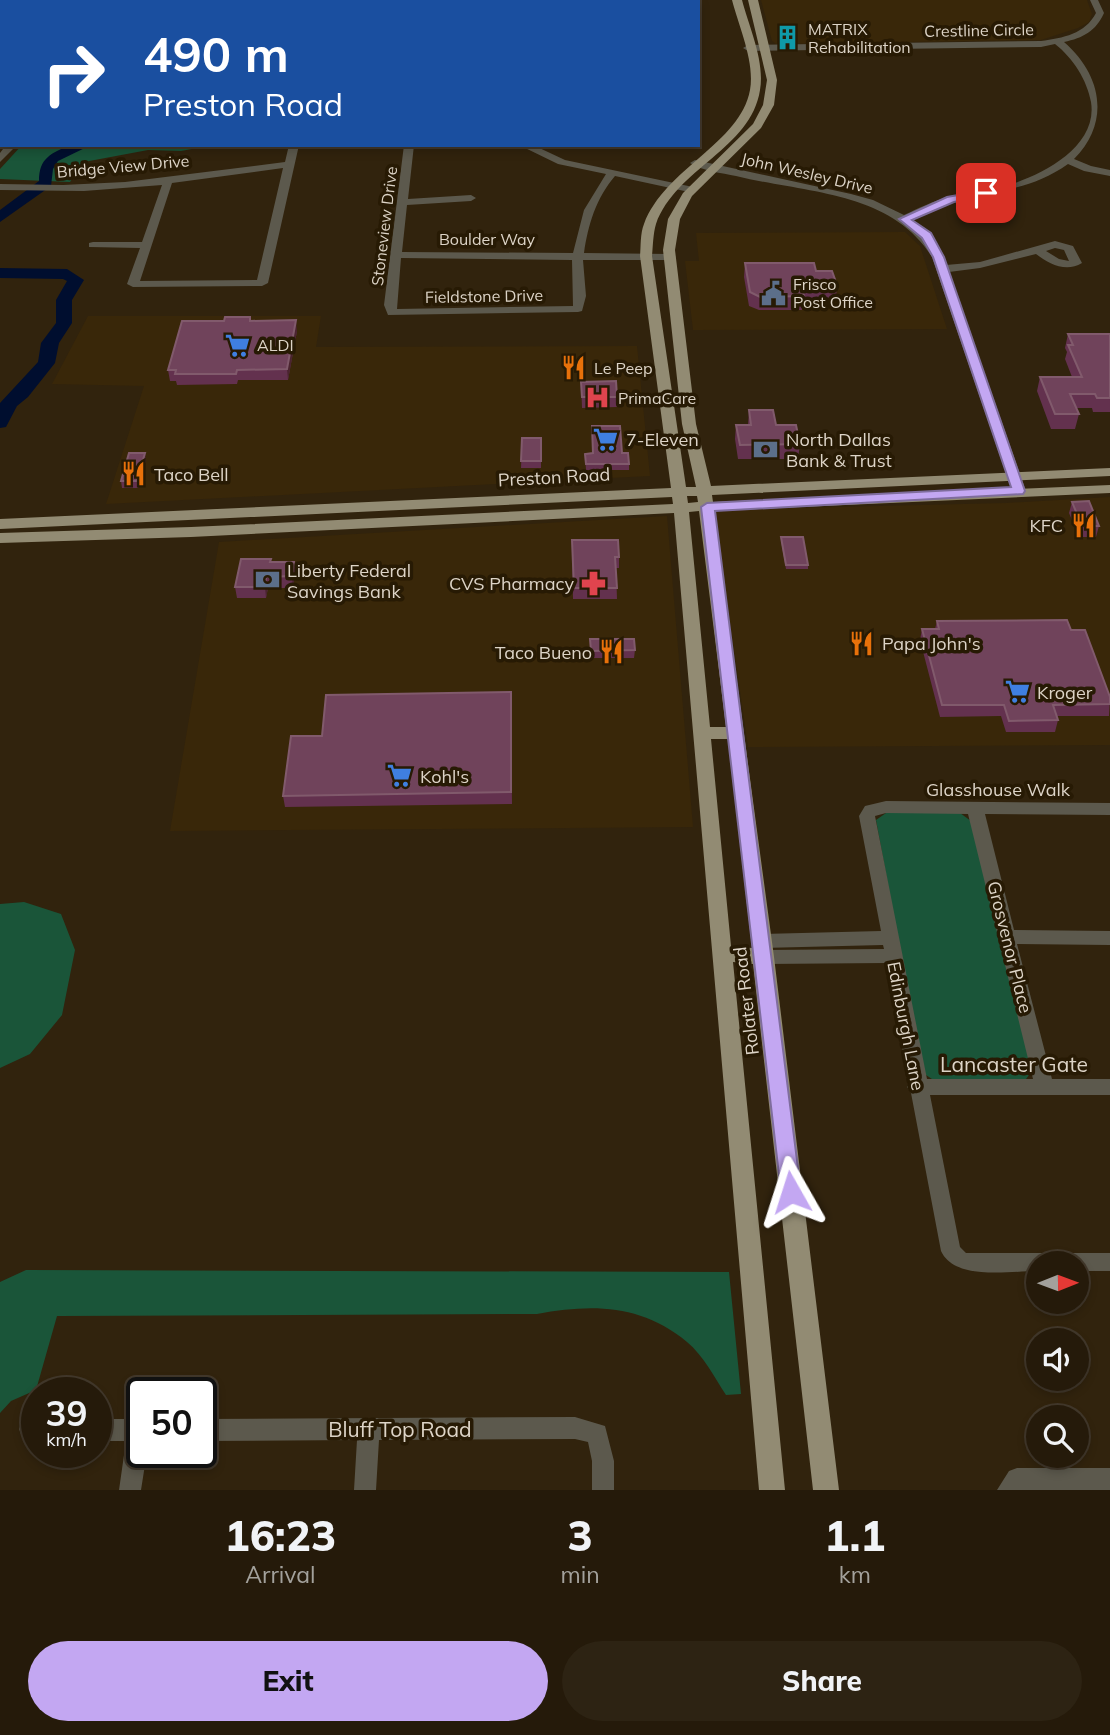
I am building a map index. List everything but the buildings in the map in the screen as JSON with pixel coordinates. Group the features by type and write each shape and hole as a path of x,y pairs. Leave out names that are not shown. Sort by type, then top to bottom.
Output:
{"main road":[{"path":"647,253 649,226 671,186 737,130 749,110 755,79 737,0"},
{"path":"749,110 766,111 772,92 772,80 753,0"},
{"name":"Rolater Road","path":"766,111 738,147 711,167 689,189 673,217 669,253 689,424 704,489 723,626 826,1490"},
{"name":"Rolater Road","path":"647,253 660,373 679,491 772,1490"},
{"path":"656,322 677,322"},
{"path":"660,373 683,374"},
{"name":"Preston Road","path":"97,528 426,503 1110,472"},
{"name":"Preston Road","path":"0,524 97,528 426,520 1019,491 1110,489"},
{"path":"426,503 426,520"},
{"name":"Preston Road","path":"0,538 78,528"},
{"path":"691,628 723,626"},
{"path":"700,733 736,733"},
{"path":"721,953 763,949"}],"street":[{"name":"Crestline Circle","path":"748,48 1019,47 1057,41 1086,32 1101,21 1094,0"},
{"path":"904,219 951,200 1026,183 1067,160 1096,133 1102,116 1097,96 1072,54 1057,41"},
{"path":"168,181 133,284 262,284 294,147"},
{"name":"Stoneview Drive","path":"390,311 409,147"},
{"path":"528,147 562,162 689,189"},
{"path":"1067,160 1088,169 1110,173"},
{"name":"John Wesley Drive","path":"695,163 854,197 904,219 927,236 942,269 1019,491"},
{"name":"Bridge View Drive","path":"0,187 63,188 168,181 247,168 289,165"},
{"path":"577,254 594,198 613,173"},
{"path":"404,202 471,198"},
{"path":"93,245 146,245"},
{"path":"942,269 980,265 1038,250"},
{"name":"Boulder Way","path":"397,255 669,253"},
{"name":"Fieldstone Drive","path":"390,311 424,313 578,309 577,254"},
{"name":"Glasshouse Walk","path":"886,807 1110,808"},
{"name":"Edinburgh Lane","path":"886,807 871,810 867,816 947,1245 955,1256 967,1262 1110,1262"},
{"name":"Grosvenor Place","path":"975,808 1044,1087"},
{"path":"1007,937 1110,938"},
{"path":"763,949 891,947"},
{"name":"Lancaster Gate","path":"918,1087 1110,1087"},
{"name":"Bluff Top Road","path":"217,1430 575,1428 597,1434 603,1461 603,1490"},
{"path":"365,1490 369,1429"},
{"path":"131,1490 134,1468"},
{"path":"1008,1489 1017,1479 1110,1479"}],"shaded area":[{"path":"761,0 1087,0 1092,14 1089,22 1078,28 1041,40 776,44 772,41"},
{"path":"905,232 920,246 947,329 693,330 685,261 699,261 696,233"},
{"path":"88,316 321,316 316,347 637,346 650,476 106,504 144,386 52,384"},
{"path":"1110,497 1110,745 748,747 714,510 1006,503"},
{"path":"667,516 693,827 170,831 219,542"}],"green space":[{"path":"20,147 202,147 181,151 148,150 84,162 70,182 0,179 0,169"},
{"path":"886,813 960,813 971,821 1033,1070 1026,1079 932,1079 923,1073 876,820"},
{"path":"24,902 61,914 75,950 62,1015 30,1054 0,1068 0,904"},
{"path":"26,1270 729,1272 741,1394 726,1395 698,1353 670,1329 652,1320 615,1310 577,1309 537,1314 57,1316 40,1377 21,1377 21,1397 11,1401 0,1413 0,1282"}],"waterway":[{"path":"0,217 46,183 46,169 52,158 79,147"},
{"path":"0,273 67,274 76,280 64,300 64,323 50,343 46,363 27,383 22,393 9,403 0,423"}],"place":[{"name":"MATRIX Rehabilitation","path":"788,38"},
{"name":"Frisco Post Office","path":"773,293"},
{"name":"ALDI","path":"237,345"},
{"name":"Le Peep","path":"574,368"},
{"name":"PrimaCare","path":"598,398"},
{"name":"7-Eleven","path":"606,439"},
{"name":"North Dallas Bank & Trust","path":"766,449"},
{"name":"Taco Bell","path":"134,474"},
{"name":"KFC","path":"1083,525"},
{"name":"Liberty Federal Savings Bank","path":"267,580"},
{"name":"CVS Pharmacy","path":"594,583"},
{"name":"Papa John's","path":"862,643"},
{"name":"Taco Bueno","path":"612,652"},
{"name":"Kroger","path":"1017,692"},
{"name":"Kohl's","path":"400,776"}],"route":[{"path":"791,1192 707,507 1019,491 939,257 927,236 904,219 934,205 986,193"}]}
